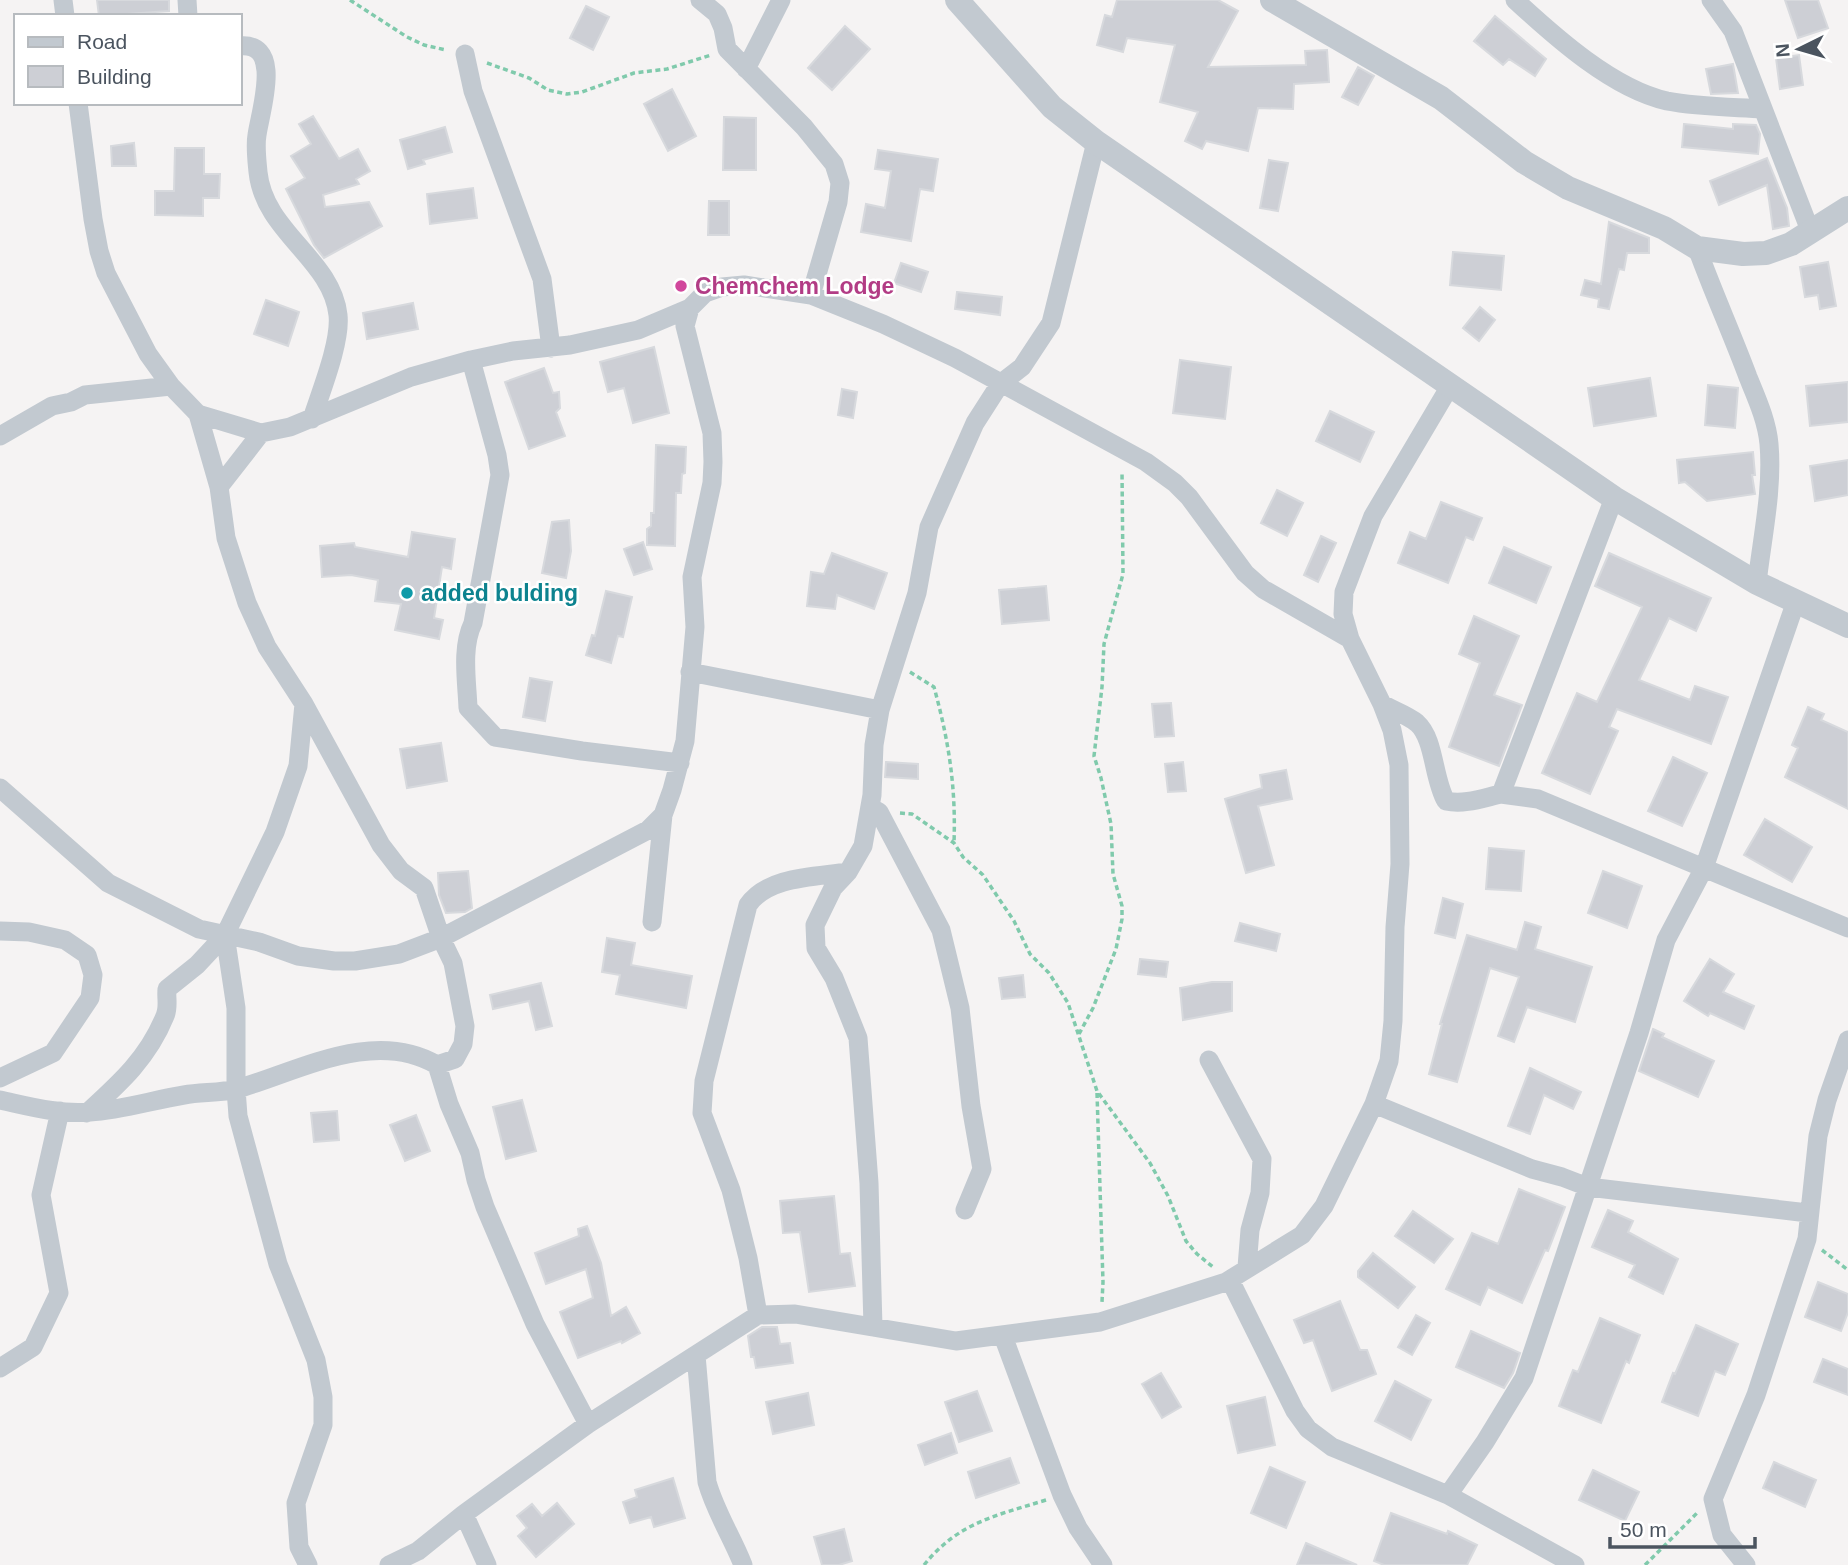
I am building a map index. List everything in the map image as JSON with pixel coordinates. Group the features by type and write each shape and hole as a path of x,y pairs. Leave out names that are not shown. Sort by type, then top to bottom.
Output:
{"street":[{"path":"700,0 717,14 727,49 804,127 834,164 840,183 838,202 811,295"},
{"path":"746,69 775,17 781,0"},
{"path":"957,0 1052,107 1096,142 1614,498 1757,583 1848,625"},
{"path":"1272,0 1441,98 1524,162 1567,188 1642,218 1697,247 1743,254 1766,253 1791,244 1848,208"},
{"path":"1515,0 1548,31 1606,74 1644,92 1665,100 1698,105 1763,109"},
{"path":"1711,0 1733,31 1811,233"},
{"path":"242,46 256,48 262,52 265,69 266,98 257,135 261,192 281,226 321,275 335,300 338,316 337,337 312,419"},
{"path":"465,54 473,91 542,279 551,348"},
{"path":"78,105 93,219 102,262 148,354 198,414 219,487 226,538 247,603 267,647 303,704 381,845 401,871 424,888 441,938 453,963 465,1026 463,1044 455,1059 437,1065"},
{"path":"873,1327 869,1183 858,1038 834,978 816,948 815,925 834,888 848,872 863,846 874,809 874,745 880,710 917,593 929,527 975,423 1000,384 1023,367 1051,323 1096,142"},
{"path":"1697,247 1763,415 1769,442 1770,473 1757,583"},
{"path":"198,414 261,433 290,427 411,377 471,360 513,351 551,348 638,330 690,308 705,293 722,287 744,285 811,295 883,324 955,358 1162,473 1182,490 1209,522 1245,573 1263,589 1350,639"},
{"path":"652,922 663,815 685,741 695,627 692,577 712,484 712,433 685,326 690,308"},
{"path":"471,360 500,475 473,623 469,632 468,708 495,737 582,751 680,762"},
{"path":"0,436 52,406 71,402 85,395 172,386"},
{"path":"389,1565 418,1551 464,1514 588,1424 758,1315 795,1314 956,1341 1100,1322 1228,1281 1302,1235 1324,1206 1374,1104 1389,1061 1400,864 1399,765 1392,730 1382,704 1350,639 1343,614 1344,592 1373,516 1450,386"},
{"path":"219,487 261,433"},
{"path":"1501,794 1614,498"},
{"path":"1448,1495 1485,1442 1524,1378 1666,940 1704,868 1796,601"},
{"path":"690,672 880,710"},
{"path":"87,1113 128,1075 150,1049 165,1017 167,989 197,965 225,934 275,832 298,766 303,704"},
{"path":"1382,704 1417,723 1426,737 1440,791 1446,801 1470,801 1501,794 1538,799 1848,928"},
{"path":"0,788 108,883 199,929 259,942 298,956 334,961 355,961 399,954 441,938 624,844 648,830 663,815"},
{"path":"874,809 941,930 960,1008 971,1106 982,1168 965,1210"},
{"path":"758,1315 748,1258 731,1189 702,1113 704,1081 748,905 765,889 848,872"},
{"path":"0,931 29,932 65,940 87,955 93,975 90,998 53,1053 0,1078"},
{"path":"225,934 236,1008 238,1116 278,1264 316,1360 323,1397 323,1425 296,1503 299,1547 308,1565"},
{"path":"1746,1565 1722,1535 1713,1499 1756,1395 1807,1239 1818,1136 1826,1100 1848,1040"},
{"path":"0,1100 87,1113 236,1089 288,1070 347,1054 403,1051 423,1057 437,1065 449,1104 470,1153 476,1180 493,1226 545,1344 588,1424"},
{"path":"1209,1060 1262,1159 1260,1193 1250,1230 1247,1267"},
{"path":"1374,1104 1532,1169 1588,1187 1808,1213"},
{"path":"0,1368 33,1347 59,1293 41,1195 60,1111"},
{"path":"1228,1281 1295,1411 1319,1439 1349,1456 1448,1495 1575,1565"},
{"path":"1003,1336 1062,1495 1078,1528 1103,1565"},
{"path":"696,1354 706,1482 744,1565"},
{"path":"464,1514 487,1565"}],"path":[{"path":"350,0 424,45 465,54 529,78 548,90 566,94 582,92 634,73 667,69 727,49"},
{"path":"1079,1034 1093,1008 1116,949 1122,919 1122,906 1113,874 1111,824 1094,756 1104,644 1123,574 1121,449"},
{"path":"895,663 934,687 951,762 954,843"},
{"path":"874,809 912,814 954,843 963,857 983,875 1014,921 1030,954 1049,973 1068,1003 1097,1091 1103,1282 1100,1322"},
{"path":"1097,1091 1150,1164 1168,1196 1186,1241 1228,1281"},
{"path":"1807,1239 1848,1270"},
{"path":"924,1565 940,1545 975,1522 1062,1495"},
{"path":"1644,1565 1713,1499"}],"building":[{"path":"97,0 169,0 169,11 99,14"},
{"path":"1117,0 1218,0 1238,11 1208,67 1306,65 1305,51 1327,50 1329,82 1294,84 1293,109 1258,108 1248,151 1206,141 1202,149 1185,141 1198,112 1160,102 1175,45 1127,38 1123,52 1097,45 1105,15 1112,17"},
{"path":"1785,0 1818,0 1828,28 1798,38"},
{"path":"586,6 609,17 593,50 570,38"},
{"path":"1495,16 1546,59 1535,76 1509,59 1503,65 1474,41"},
{"path":"845,26 870,49 832,90 808,68"},
{"path":"1799,55 1803,85 1780,89 1776,58"},
{"path":"1733,64 1738,93 1711,94 1706,69"},
{"path":"1358,67 1374,76 1358,105 1342,97"},
{"path":"672,89 696,136 668,151 644,104"},
{"path":"313,116 339,159 358,149 370,171 356,179 359,184 323,195 325,207 369,202 382,226 324,258 314,245 286,189 305,178 291,156 311,144 299,124"},
{"path":"724,117 756,118 756,170 723,170"},
{"path":"1684,124 1733,129 1733,124 1756,125 1760,134 1758,154 1682,147"},
{"path":"445,127 452,152 423,160 425,164 408,169 400,140"},
{"path":"134,143 136,166 112,166 111,146"},
{"path":"175,148 204,148 204,174 220,174 219,198 203,198 203,216 155,215 155,191 174,191"},
{"path":"878,150 938,159 933,191 920,189 911,241 861,232 866,204 885,208 891,171 875,169"},
{"path":"1767,158 1787,208 1789,226 1773,229 1767,185 1719,205 1710,181"},
{"path":"1269,160 1288,163 1278,211 1260,208"},
{"path":"473,188 477,218 430,224 427,194"},
{"path":"709,201 729,201 729,235 708,235"},
{"path":"1609,222 1649,238 1649,253 1627,253 1624,270 1619,269 1609,309 1598,307 1599,299 1581,295 1585,280 1601,284"},
{"path":"1453,252 1504,256 1501,290 1450,285"},
{"path":"1828,262 1836,306 1820,309 1818,295 1805,297 1800,267"},
{"path":"901,263 928,272 921,292 894,283"},
{"path":"957,292 1002,297 1000,315 955,309"},
{"path":"266,300 299,312 288,346 254,334"},
{"path":"413,303 418,329 367,339 363,313"},
{"path":"1480,307 1495,320 1479,341 1463,328"},
{"path":"654,347 669,413 633,423 624,388 608,392 600,362"},
{"path":"1180,360 1231,367 1225,419 1173,413"},
{"path":"544,368 553,393 559,392 560,408 556,412 565,436 529,449 505,382"},
{"path":"1650,378 1656,416 1594,426 1588,388"},
{"path":"1848,382 1848,422 1810,426 1806,386"},
{"path":"1708,385 1738,388 1735,428 1705,425"},
{"path":"842,389 857,392 853,418 838,415"},
{"path":"1330,411 1374,432 1360,462 1316,441"},
{"path":"656,445 686,447 681,493 676,493 675,546 647,545 647,529 651,526 651,513 654,513"},
{"path":"1753,452 1755,494 1707,501 1685,482 1679,483 1677,460"},
{"path":"1848,460 1848,495 1815,501 1810,466"},
{"path":"1277,490 1303,503 1287,536 1261,523"},
{"path":"1441,502 1482,518 1473,540 1466,537 1448,583 1398,563 1410,532 1426,539"},
{"path":"569,520 571,551 566,578 542,573 552,522"},
{"path":"412,532 455,539 451,569 442,567 434,618 443,620 439,639 395,630 401,604 375,601 378,580 351,575 322,577 320,546 354,543 355,547 408,557"},
{"path":"1321,536 1336,543 1318,582 1304,575"},
{"path":"643,542 652,569 634,575 624,549"},
{"path":"1504,547 1551,567 1536,603 1489,583"},
{"path":"832,553 887,573 874,609 837,595 835,609 807,606 811,572 824,574"},
{"path":"1609,553 1711,598 1696,631 1669,618 1639,680 1690,700 1695,686 1728,697 1711,744 1617,709 1609,727 1618,731 1590,794 1542,773 1577,693 1597,702 1642,607 1595,586"},
{"path":"1046,586 1049,620 1002,624 999,590"},
{"path":"606,591 632,597 623,637 618,636 611,663 586,655 592,635 595,636"},
{"path":"1474,616 1519,636 1494,695 1522,705 1499,766 1449,747 1480,663 1459,654"},
{"path":"530,678 552,682 545,721 523,717"},
{"path":"1171,703 1174,736 1155,737 1152,704"},
{"path":"1808,707 1824,714 1821,720 1848,732 1848,809 1785,777 1798,748 1792,745"},
{"path":"441,743 447,781 407,788 400,749"},
{"path":"1673,757 1707,773 1682,826 1648,811"},
{"path":"886,762 918,764 918,779 885,777"},
{"path":"1183,762 1186,791 1168,792 1165,764"},
{"path":"1286,770 1292,799 1258,806 1274,865 1246,873 1225,799 1262,788 1260,775"},
{"path":"1765,819 1812,847 1792,882 1744,855"},
{"path":"1489,848 1524,851 1521,891 1486,889"},
{"path":"468,871 472,908 465,912 446,913 439,895 438,873"},
{"path":"1603,871 1642,886 1627,928 1588,913"},
{"path":"1443,898 1463,904 1455,938 1435,933"},
{"path":"1525,922 1541,927 1535,949 1592,967 1575,1022 1527,1007 1514,1042 1498,1036 1519,977 1490,968 1457,1082 1429,1074 1440,1024 1467,935 1517,950"},
{"path":"1240,923 1280,934 1276,951 1235,941"},
{"path":"607,938 635,943 631,965 692,976 686,1008 616,994 620,975 602,972"},
{"path":"1140,959 1168,962 1166,977 1138,974"},
{"path":"1710,959 1734,974 1723,992 1754,1006 1744,1029 1710,1013 1708,1016 1684,1001"},
{"path":"1023,975 1025,997 1002,999 999,978"},
{"path":"1212,982 1232,982 1232,1011 1183,1020 1180,988"},
{"path":"541,983 552,1026 536,1030 529,1001 493,1009 490,995"},
{"path":"1653,1029 1664,1034 1662,1037 1714,1061 1698,1097 1639,1071"},
{"path":"1530,1068 1581,1092 1573,1109 1544,1095 1530,1134 1508,1126"},
{"path":"522,1100 536,1151 506,1159 493,1107"},
{"path":"337,1111 339,1140 314,1142 311,1113"},
{"path":"416,1115 430,1151 405,1161 390,1125"},
{"path":"1519,1189 1565,1207 1548,1251 1545,1250 1522,1303 1488,1287 1480,1305 1446,1289 1472,1233 1498,1244"},
{"path":"834,1196 840,1254 850,1253 855,1286 809,1292 800,1232 783,1233 780,1201"},
{"path":"1608,1210 1633,1221 1628,1232 1678,1259 1663,1294 1629,1277 1635,1265 1592,1247"},
{"path":"1413,1211 1453,1239 1434,1263 1395,1236"},
{"path":"587,1226 601,1263 611,1316 626,1307 640,1333 622,1343 621,1341 578,1358 560,1312 593,1298 586,1269 546,1284 535,1253 579,1236 578,1229"},
{"path":"1373,1253 1415,1287 1398,1308 1358,1277 1358,1271"},
{"path":"1818,1282 1848,1294 1848,1312 1841,1331 1805,1317"},
{"path":"1340,1301 1360,1350 1367,1350 1376,1374 1332,1391 1313,1340 1304,1343 1294,1320"},
{"path":"1416,1315 1430,1323 1412,1355 1398,1347"},
{"path":"1600,1318 1640,1335 1629,1363 1626,1361 1601,1423 1559,1406 1573,1370 1578,1372"},
{"path":"1696,1325 1738,1344 1725,1375 1715,1371 1698,1416 1662,1402"},
{"path":"762,1327 777,1327 780,1344 790,1343 793,1363 756,1368 754,1357 751,1357 748,1336"},
{"path":"1471,1331 1520,1353 1504,1388 1456,1367"},
{"path":"1823,1359 1848,1369 1848,1395 1814,1382"},
{"path":"1161,1373 1181,1407 1162,1418 1142,1384"},
{"path":"1395,1381 1431,1400 1411,1440 1375,1421"},
{"path":"977,1391 992,1431 959,1442 945,1402"},
{"path":"808,1393 814,1425 773,1434 766,1402"},
{"path":"1265,1397 1275,1445 1238,1453 1227,1406"},
{"path":"951,1433 957,1453 925,1465 918,1445"},
{"path":"1010,1458 1019,1483 976,1498 968,1472"},
{"path":"1774,1462 1816,1480 1805,1507 1763,1488"},
{"path":"1270,1467 1305,1482 1286,1528 1251,1513"},
{"path":"1593,1470 1639,1492 1625,1521 1579,1500"},
{"path":"673,1478 685,1518 654,1527 651,1517 630,1523 623,1502 637,1497 635,1490"},
{"path":"557,1503 574,1524 536,1557 518,1536 527,1528 517,1516 532,1504 542,1516"},
{"path":"1391,1513 1447,1534 1448,1531 1477,1545 1467,1565 1384,1565 1374,1561"},
{"path":"844,1529 852,1561 839,1565 822,1565 814,1537"},
{"path":"1306,1543 1357,1565 1297,1565"}],"place":[{"name":"Chemchem Lodge","path":"681,286"},
{"name":"added bulding","path":"407,593"}]}
